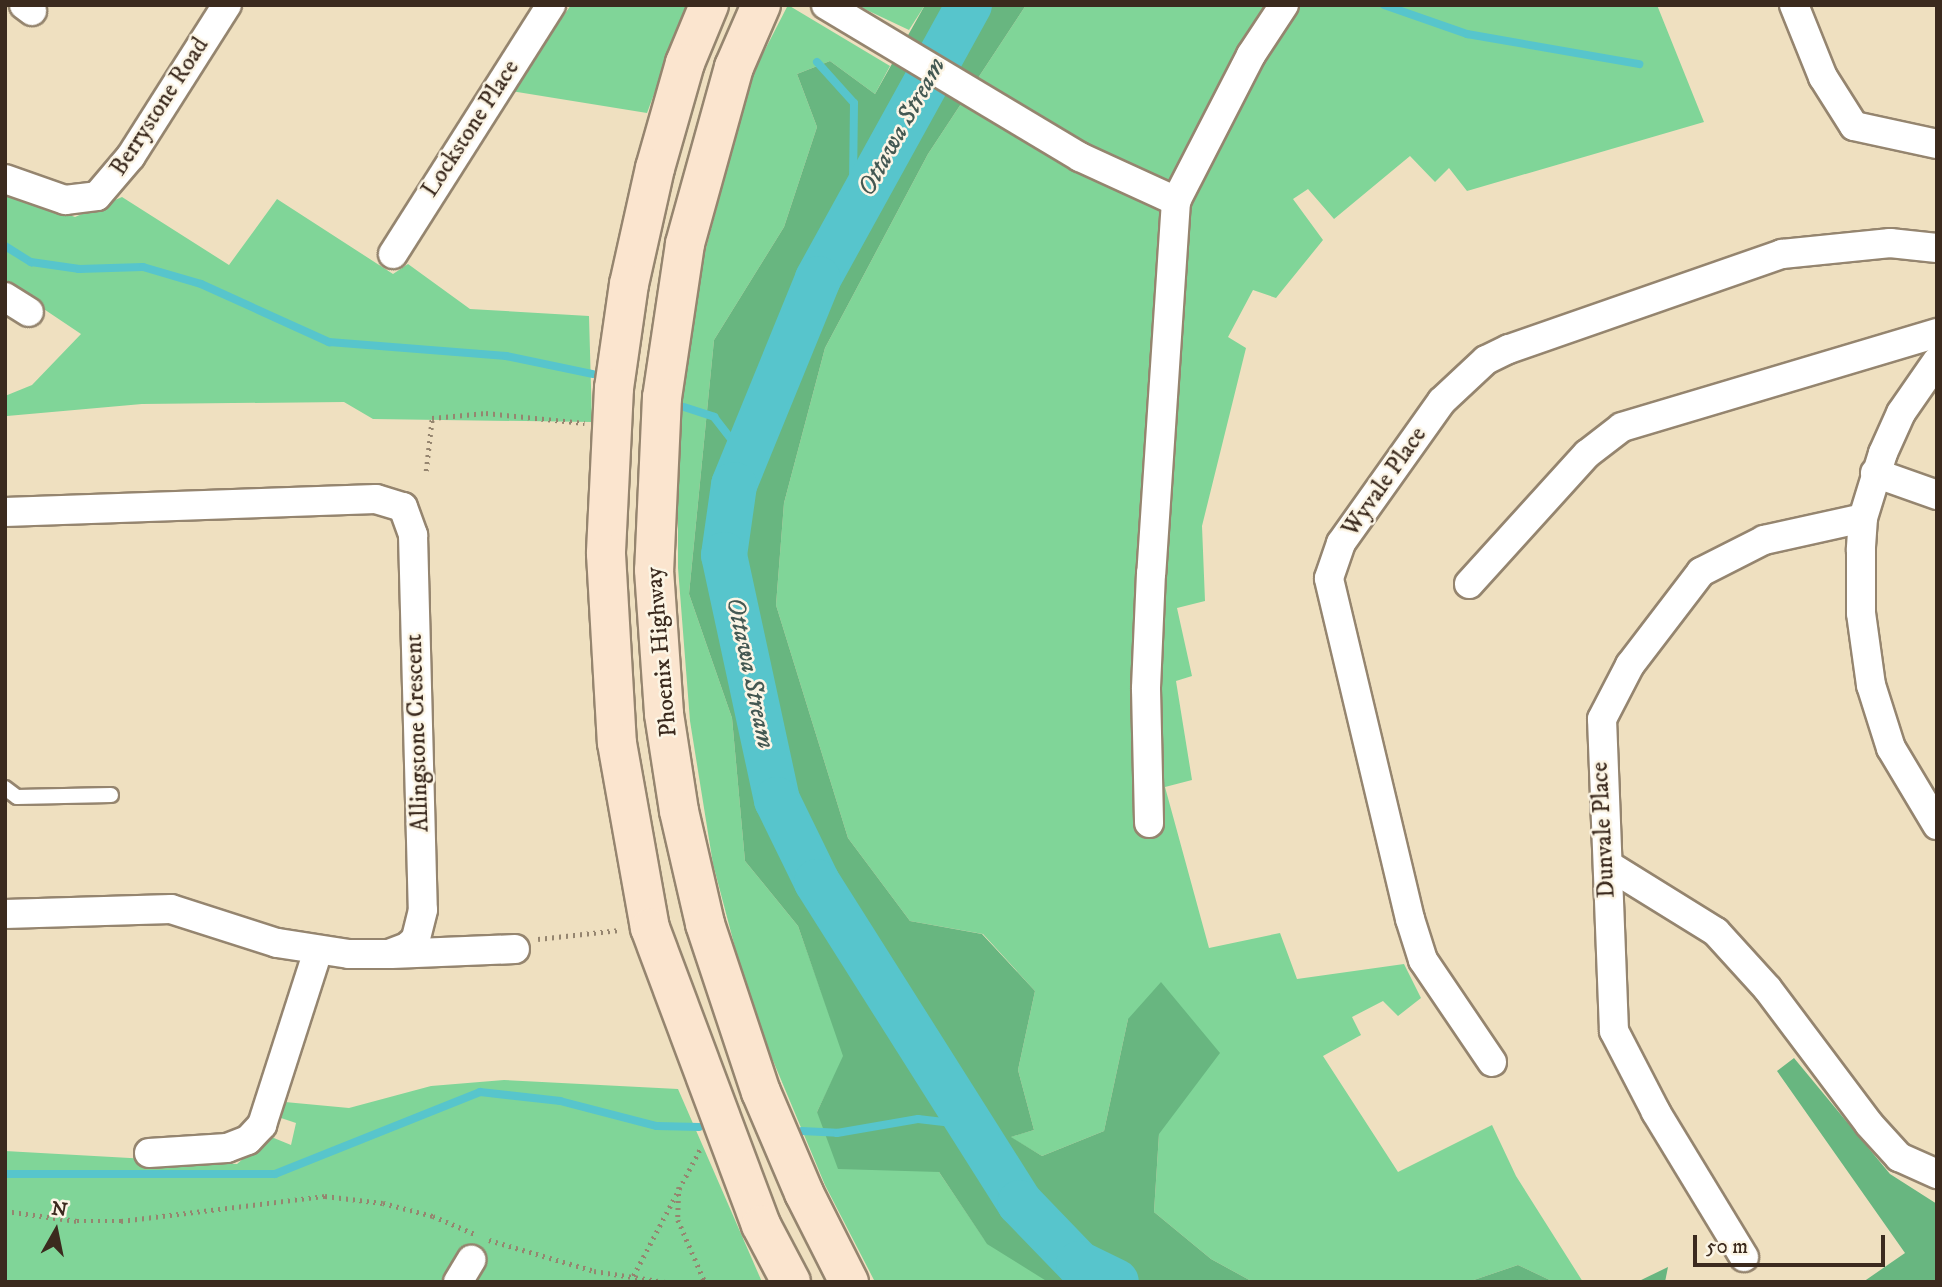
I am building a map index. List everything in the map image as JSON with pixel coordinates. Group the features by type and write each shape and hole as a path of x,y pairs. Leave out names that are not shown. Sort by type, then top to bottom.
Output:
{"main road":[{"name":"Phoenix Highway","path":"709,5 685,63 652,181 629,285 611,425 606,554 617,743 650,928 761,1224 790,1282"},
{"name":"Phoenix Highway","path":"761,5 730,79 685,244 662,397 654,570 664,714 679,811 705,924 761,1092 810,1208 849,1282"}],"street":[{"name":"Berrystone Road","path":"5,179 65,200 97,196 131,156 227,5"},
{"name":"Lockstone Place","path":"393,254 551,5"},
{"path":"826,5 874,38 1080,158 1176,201"},
{"path":"1149,822 1149,611 1176,201 1251,55 1284,5"},
{"path":"1794,5 1823,78 1854,126 1937,144"},
{"name":"Wyvale Place","path":"1492,1062 1423,960 1410,919 1329,578 1337,551 1442,401 1465,377 1508,349 1782,254 1890,243 1937,248"},
{"path":"1469,584 1587,454 1622,427 1937,333"},
{"path":"1937,361 1901,413 1875,473 1863,518 1861,613 1871,685 1891,748 1937,825"},
{"path":"1875,473 1937,495"},
{"name":"Allingstone Crescent","path":"5,512 376,499 403,507 413,534 423,909 416,939 389,954"},
{"name":"Dunvale Place","path":"1744,1257 1656,1112 1615,1031 1602,719 1624,674 1677,600 1701,572 1764,540 1863,518"},
{"path":"1608,865 1716,932 1760,980 1869,1124 1899,1157 1937,1174"},
{"path":"5,914 171,909 277,943 318,951 389,954 515,949"},
{"path":"149,1153 228,1148 248,1140 262,1125 318,951"}],"lane":[{"path":"5,788 17,797 111,795"}],"path":[{"path":"426,471 432,418 486,414 611,425"},
{"path":"515,949 545,936 650,928"},
{"path":"630,1282 679,1183 707,1139 727,1138"},
{"path":"679,1183 678,1220 705,1282"},
{"path":"5,1211 77,1221 121,1221 325,1196 396,1206 433,1216 496,1243 594,1271 665,1282"}],"green space":[{"path":"571,5 687,5 647,113 511,91"},
{"path":"788,5 890,66 875,94 830,61 797,74 817,127 784,227 714,340 689,594 732,718 745,861 798,926 844,1056 817,1112 939,1172 984,1239 1050,1282 875,1282 825,1185 751,1008 713,864 690,721 678,568 678,435 698,278 753,73"},
{"path":"856,5 925,5 909,30"},
{"path":"925,5 1026,5 928,154 825,348 784,503 776,605 848,838 910,921 982,934 1035,991 1018,1070 1034,1130 1011,1137 1042,1156 1104,1131 1128,1019 1161,982 1220,1053 1159,1134 1154,1212 1211,1259 1253,1282 1048,1282 987,1244 939,1172 838,1169 817,1112 843,1056 798,926 745,861 732,718 689,594 714,340 784,227 817,127 797,74 830,61 875,94"},
{"path":"1026,5 1657,5 1704,122 1467,191 1449,168 1435,182 1410,156 1334,219 1308,189 1293,199 1323,240 1276,298 1253,290 1228,337 1246,348 1202,526 1205,601 1177,608 1192,676 1176,681 1192,780 1165,787 1209,948 1280,933 1297,979 1404,964 1421,998 1398,1016 1383,1001 1352,1017 1361,1035 1323,1056 1398,1172 1492,1125 1516,1176 1583,1282 1554,1282 1518,1265 1468,1282 1253,1282 1211,1259 1154,1212 1159,1134 1128,1019 1104,1131 1042,1156 1010,1137 1034,1130 1018,1070 1035,991 983,934 910,921 848,838 776,605 784,503 825,348 928,154"},
{"path":"5,192 75,217 122,197 229,265 277,199 393,274 408,264 470,309 589,316 592,422 373,419 344,402 142,404 7,416 5,396 32,385 81,334 5,283"},
{"path":"1794,1058 1890,1174 1937,1204 1937,1282 1863,1282 1905,1253 1777,1071"},
{"path":"504,1080 678,1089 762,1282 5,1282 5,1151 237,1164 269,1136 291,1145 296,1123 275,1116 285,1102 349,1108 431,1086"},
{"path":"1518,1265 1554,1282 1468,1282"},
{"path":"1668,1267 1665,1282 1637,1282"}],"waterway":[{"name":"Ottawa Stream","path":"969,5 818,279 734,485 724,555 777,800 817,882 1020,1203 1079,1264 1116,1282"},
{"path":"1384,5 1467,34 1639,64"},
{"path":"817,62 854,103 853,190 858,206"},
{"path":"5,246 31,262 79,269 143,267 201,284 329,342 506,356 593,374"},
{"path":"684,407 714,417 745,457"},
{"path":"5,1174 275,1174 480,1092 560,1101 657,1126 699,1127"},
{"path":"802,1131 837,1133 918,1119 970,1125"}]}
